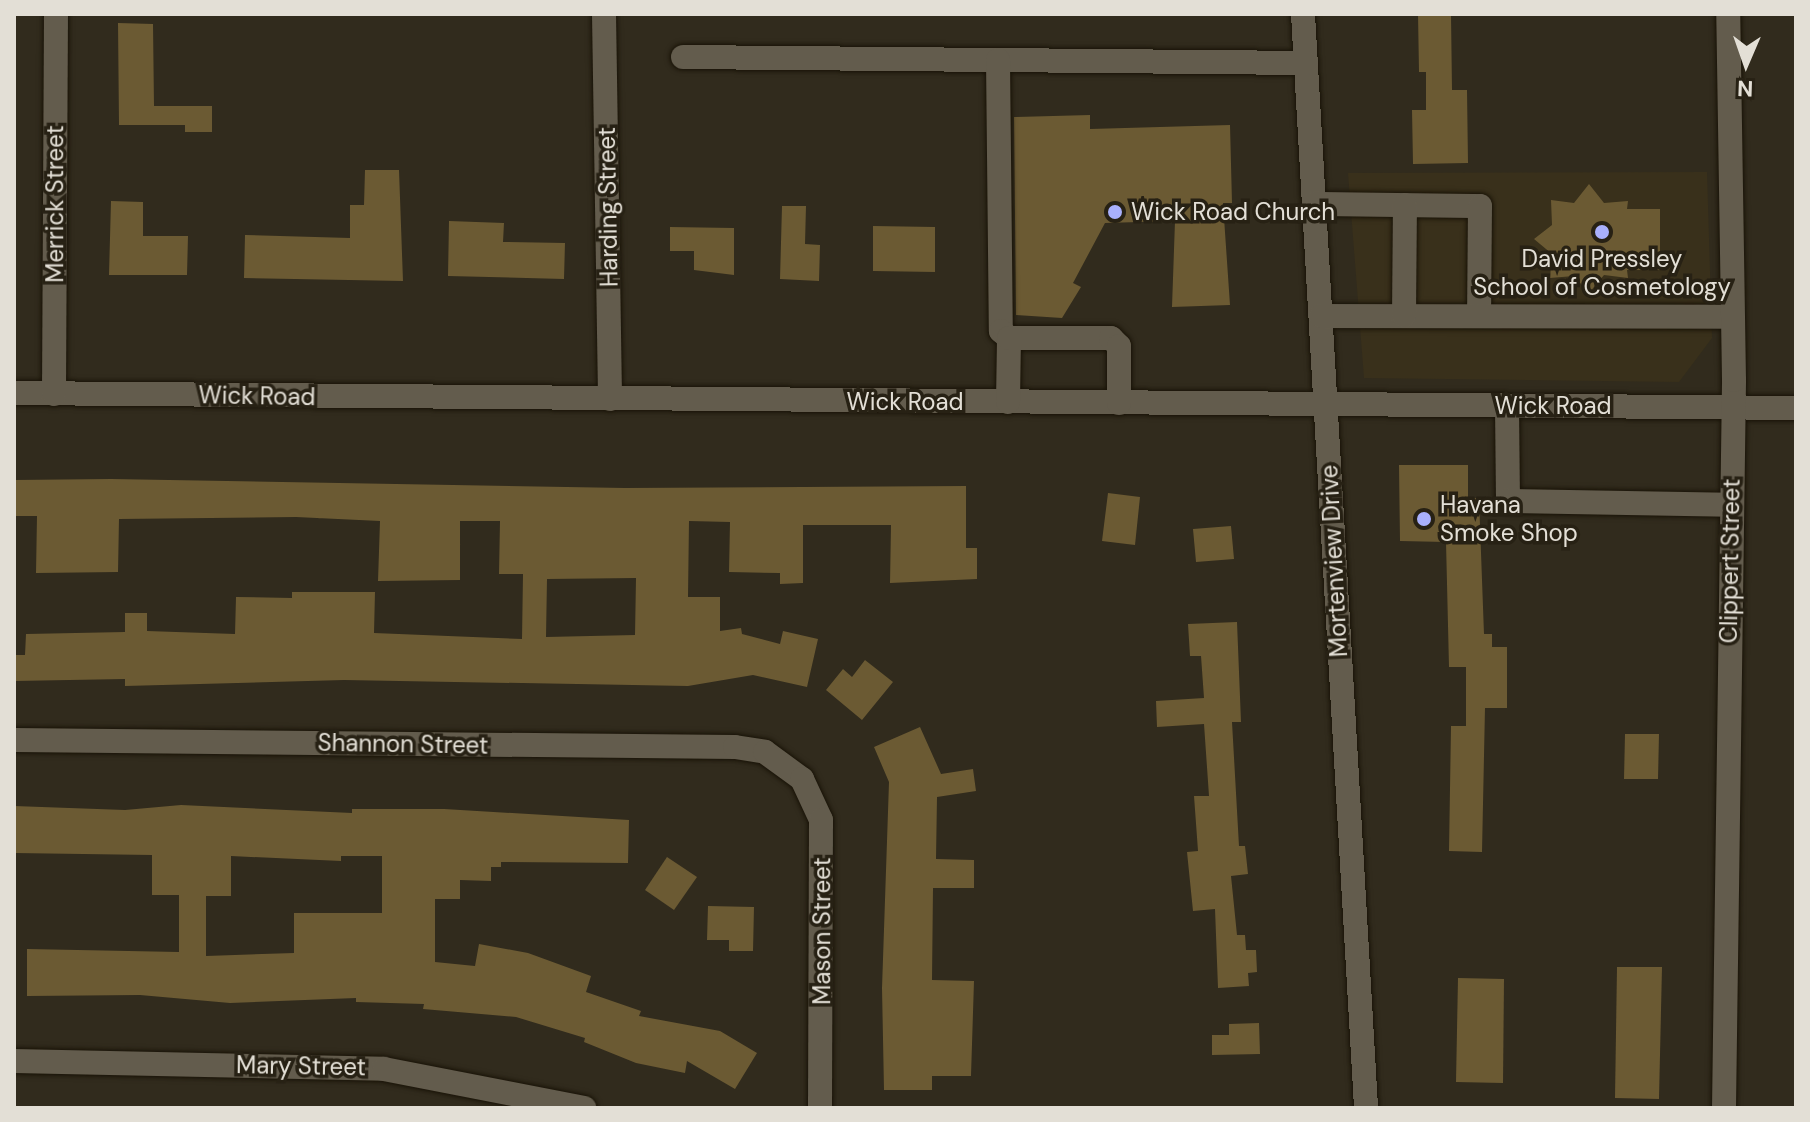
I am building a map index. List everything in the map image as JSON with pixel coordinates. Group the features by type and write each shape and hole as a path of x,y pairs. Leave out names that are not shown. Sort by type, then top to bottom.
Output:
{"street":[{"name":"Merrick Street","path":"54,394 56,14"},
{"name":"Harding Street","path":"604,14 610,399"},
{"name":"Mortenview Drive","path":"1303,14 1366,1108"},
{"name":"Clippert Street","path":"1724,1108 1734,407 1730,317 1728,14"},
{"path":"683,57 1306,63"},
{"path":"998,60 1001,331 1009,338 1111,338 1119,346 1119,403"},
{"path":"1314,204 1480,206 1479,316"},
{"path":"1404,316 1405,205"},
{"path":"1321,316 1730,317"},
{"path":"1008,402 1009,338"},
{"name":"Wick Road","path":"14,393 1796,408"},
{"path":"1507,406 1508,501 1731,505"},
{"name":"Shannon Street","path":"14,740 735,747 765,752 787,765"},
{"name":"Mason Street","path":"787,765 813,796 821,820 820,1108"},
{"name":"Mary Street","path":"14,1061 384,1069 584,1108"}],"shaded area":[{"path":"1707,172 1712,338 1679,382 1364,378 1348,173"}],"building":[{"path":"1418,14 1451,14 1452,90 1467,90 1468,163 1413,164 1412,110 1426,110 1426,72 1419,72"},
{"path":"118,23 153,24 154,106 212,106 212,132 185,132 185,125 119,125"},
{"name":"Wick Road Church","path":"1090,115 1090,129 1230,125 1232,203 1223,203 1230,305 1172,307 1175,221 1105,223 1073,283 1081,287 1062,318 1016,315 1014,117"},
{"path":"365,170 399,170 403,281 244,278 245,235 350,238 350,205 364,205"},
{"name":"David Pressley School of Cosmetology","path":"1589,184 1604,203 1628,201 1627,209 1660,209 1660,270 1627,270 1628,278 1604,275 1589,293 1574,276 1550,278 1552,254 1534,239 1552,225 1551,200 1574,203"},
{"path":"111,201 143,202 143,236 188,236 187,275 109,275"},
{"path":"782,206 806,206 805,244 820,245 819,281 780,279"},
{"path":"449,221 504,223 503,242 565,243 564,279 448,276"},
{"path":"873,226 935,227 935,272 873,271"},
{"path":"670,227 734,228 734,275 694,270 694,251 670,251"},
{"path":"1399,465 1468,465 1468,498 1479,498 1484,634 1492,634 1492,647 1507,647 1507,708 1485,708 1482,852 1449,851 1451,726 1466,726 1466,667 1449,667 1446,542 1400,541"},
{"path":"14,480 625,488 966,486 966,548 977,548 977,579 890,583 891,525 803,525 803,583 780,584 780,573 729,572 730,522 689,521 688,597 720,597 720,631 741,628 742,634 780,644 783,631 818,639 807,687 753,675 688,686 344,680 125,686 125,679 14,681 14,655 25,655 26,634 125,632 125,613 147,613 147,631 235,634 236,597 292,598 292,592 375,592 374,633 522,639 523,574 499,574 500,521 460,521 460,580 378,581 380,521 296,517 119,519 118,572 36,573 37,516 14,516","holes":["636,578 635,635 546,637 547,579"]},
{"path":"1108,493 1140,497 1135,545 1102,541"},
{"path":"1231,526 1234,559 1196,562 1193,529"},
{"path":"1237,622 1241,722 1232,722 1239,846 1245,846 1248,874 1231,876 1237,935 1245,935 1246,950 1256,950 1257,972 1248,973 1249,986 1218,988 1215,909 1193,911 1187,852 1198,851 1194,796 1209,796 1204,724 1157,727 1156,701 1204,698 1201,656 1190,656 1188,624"},
{"path":"865,660 893,682 862,720 826,690 843,669 852,677"},
{"path":"920,727 941,774 973,769 976,791 937,797 936,859 974,860 974,888 933,888 932,980 974,981 971,1076 932,1076 932,1090 884,1090 882,988 889,782 874,747"},
{"path":"1625,734 1659,734 1658,779 1624,779"},
{"path":"181,805 352,813 352,809 444,809 629,820 628,863 501,862 501,867 491,867 491,881 460,880 460,899 435,899 435,962 475,966 479,944 528,953 591,976 586,992 641,1011 639,1016 720,1031 757,1053 735,1089 687,1061 685,1073 636,1063 584,1042 585,1038 516,1017 423,1009 424,1004 356,1002 356,998 230,1003 140,995 27,996 27,949 179,952 179,895 152,895 152,855 14,853 14,806 125,810","holes":["231,856 341,861 341,856 382,856 382,913 294,913 294,953 206,956 206,896 231,896"]},
{"path":"667,857 697,877 674,910 645,890"},
{"path":"708,906 754,907 753,951 729,951 729,940 707,940"},
{"path":"1617,967 1662,967 1659,1099 1615,1098"},
{"path":"1458,978 1504,979 1503,1083 1456,1082"},
{"path":"1259,1023 1260,1054 1212,1055 1212,1035 1229,1035 1229,1024"}],"place":[{"name":"Wick Road Church","path":"1115,212"},
{"name":"David Pressley School of Cosmetology","path":"1602,232"},
{"name":"Havana Smoke Shop","path":"1424,519"}]}
